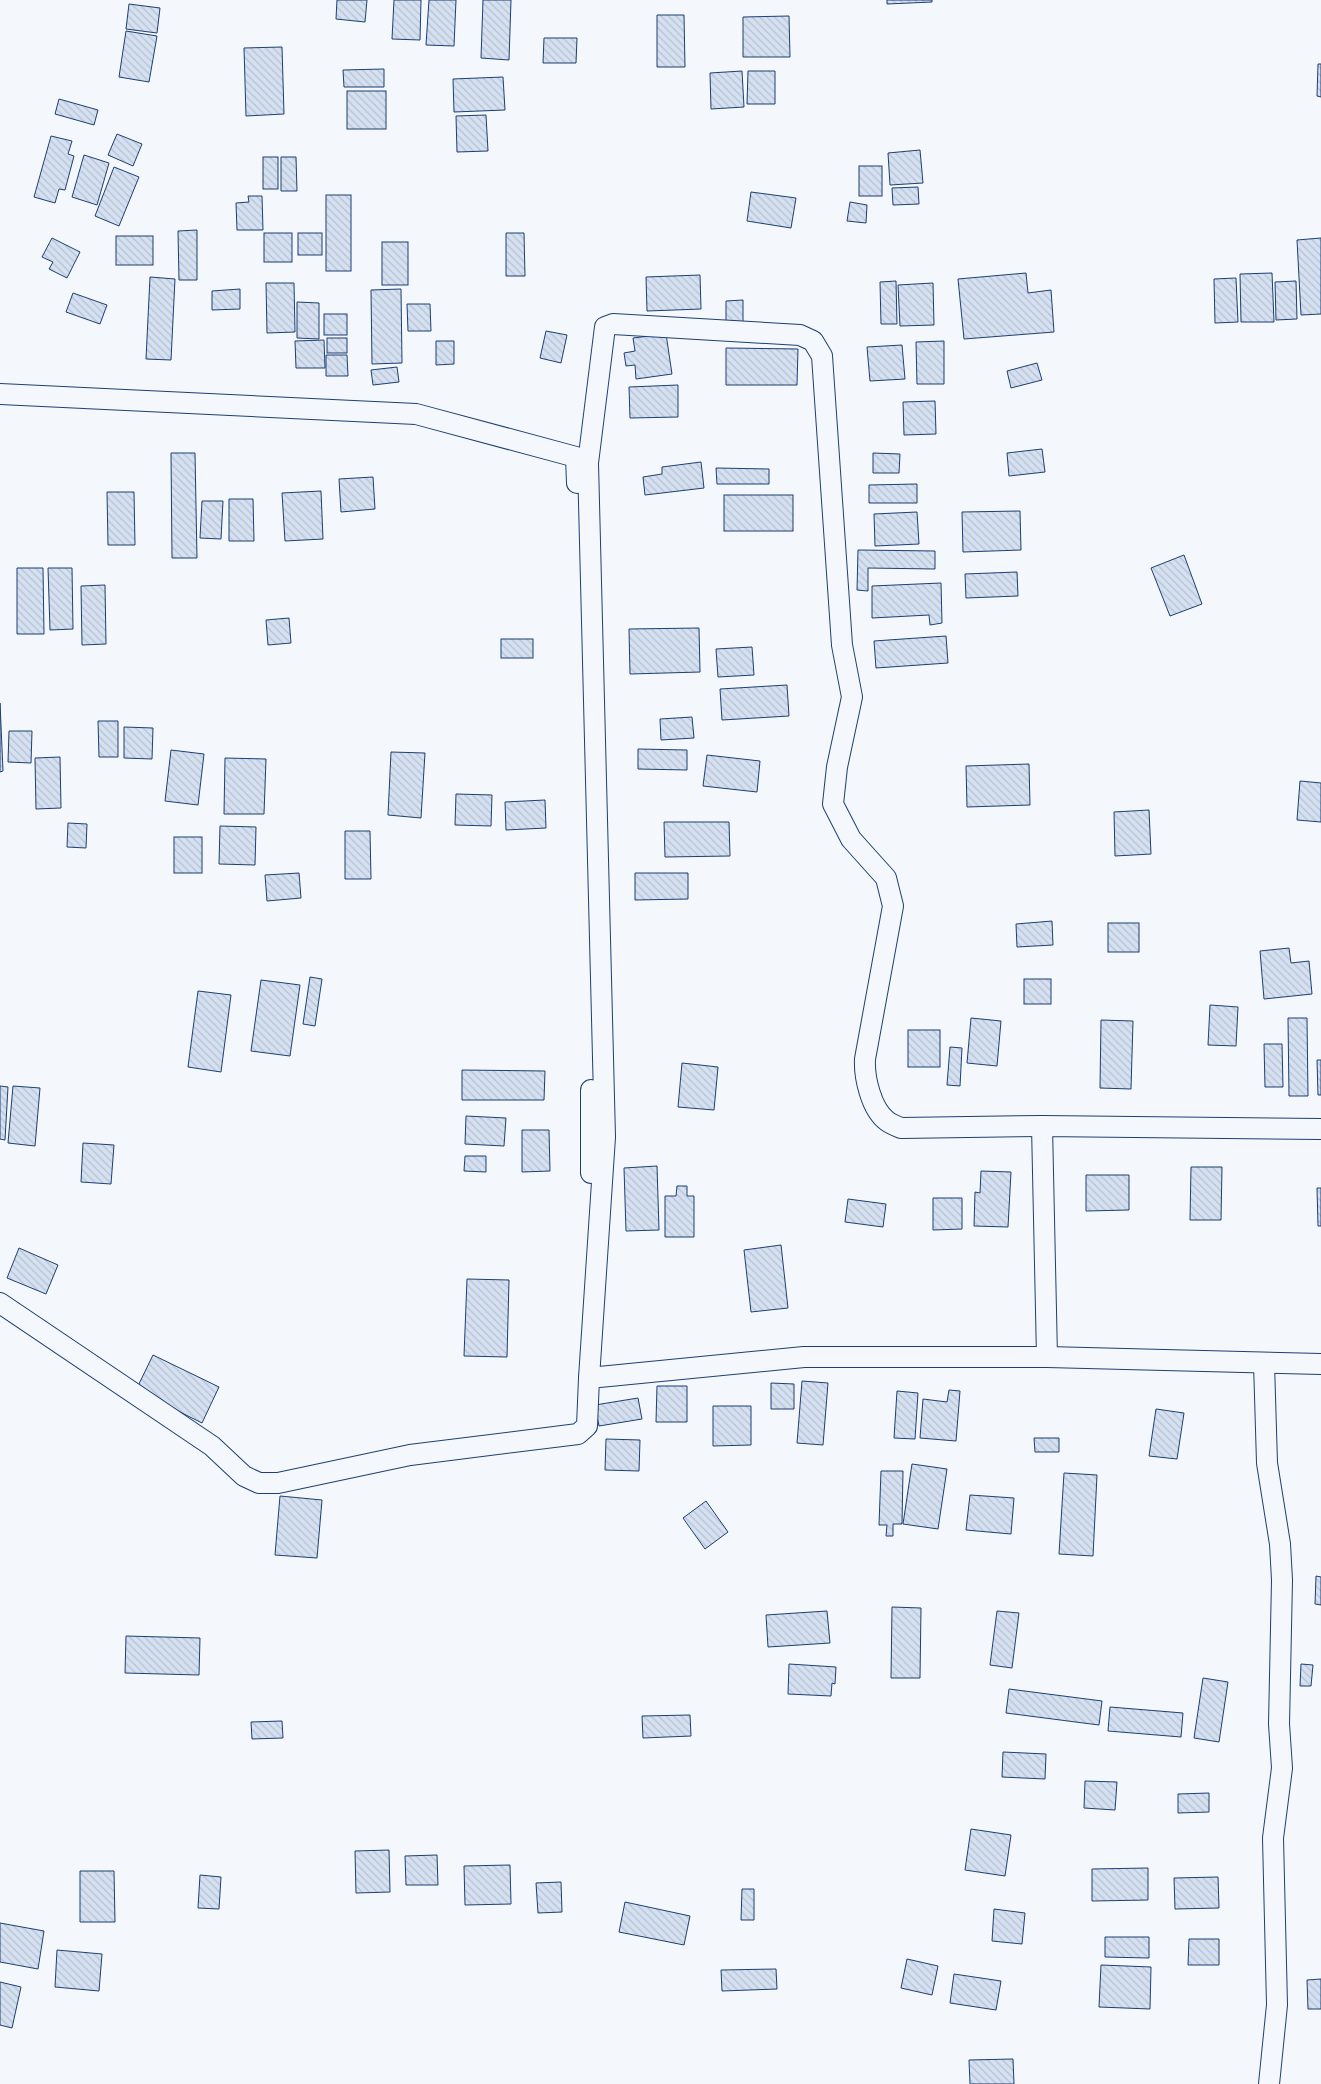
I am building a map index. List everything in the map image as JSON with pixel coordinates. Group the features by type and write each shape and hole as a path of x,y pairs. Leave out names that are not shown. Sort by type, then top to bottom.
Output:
{"street":[{"path":"0,1303 212,1446 244,1476 259,1483 278,1483 410,1455 578,1434 587,1426 606,1137 588,463 605,327 613,324 800,335 813,341 822,356 842,645 852,697 837,767 833,804 851,839 886,878 893,906 865,1059 864,1076 874,1102 885,1120 901,1128 1042,1126 1321,1129"},
{"path":"0,394 416,414 576,458 591,1069 589,1378"},
{"path":"1042,1126 1047,1357"},
{"path":"589,1378 804,1357 1047,1357 1321,1364"},
{"path":"1264,1363 1267,1462 1280,1544 1282,1580 1280,1724 1282,1768 1274,1838 1277,2005 1269,2084"}],"building":[{"path":"337,0 367,0 365,22 336,19"},
{"path":"394,0 421,0 420,40 392,39"},
{"path":"429,0 456,0 454,46 426,45"},
{"path":"483,0 511,0 509,60 481,58"},
{"path":"887,0 932,0 932,2 887,4"},
{"path":"129,4 160,8 157,33 126,29"},
{"path":"657,15 684,15 685,67 657,67"},
{"path":"789,16 790,57 743,57 743,17"},
{"path":"126,31 157,36 149,82 119,77"},
{"path":"544,38 577,38 576,63 543,63"},
{"path":"282,47 284,114 246,116 244,48"},
{"path":"1318,64 1321,64 1321,97 1317,96"},
{"path":"384,69 384,87 344,87 343,70"},
{"path":"742,71 744,107 711,109 710,73"},
{"path":"748,71 775,71 775,104 747,104"},
{"path":"503,77 505,110 454,112 453,79"},
{"path":"347,91 386,91 386,129 347,129"},
{"path":"59,99 98,110 94,125 55,114"},
{"path":"486,115 488,151 457,152 456,116"},
{"path":"117,134 142,144 133,166 108,155"},
{"path":"51,136 72,141 68,154 74,156 65,190 59,189 55,203 34,197"},
{"path":"920,150 923,183 890,185 888,153"},
{"path":"84,155 109,163 97,205 72,197"},
{"path":"263,157 278,157 278,189 263,189"},
{"path":"281,157 296,157 297,191 281,191"},
{"path":"859,166 882,166 882,196 859,196"},
{"path":"114,167 139,177 119,226 95,216"},
{"path":"918,187 919,204 893,205 892,188"},
{"path":"751,192 796,198 791,228 747,221"},
{"path":"326,195 351,195 351,271 326,271"},
{"path":"248,196 262,196 263,230 237,230 236,203 249,202"},
{"path":"850,202 867,205 866,223 847,221"},
{"path":"197,230 197,280 179,280 178,231"},
{"path":"264,233 292,233 292,262 264,262"},
{"path":"298,233 322,233 322,255 298,255"},
{"path":"506,233 524,233 525,276 506,276"},
{"path":"116,236 153,236 153,265 116,265"},
{"path":"52,238 80,252 67,278 49,269 53,262 42,257"},
{"path":"1321,238 1321,314 1301,315 1297,240"},
{"path":"382,242 408,242 408,285 382,285"},
{"path":"1026,273 1028,293 1051,290 1054,332 964,339 958,279"},
{"path":"1272,273 1274,322 1241,322 1240,274"},
{"path":"700,275 701,309 647,311 646,277"},
{"path":"150,277 175,279 171,360 146,359"},
{"path":"1236,278 1238,322 1215,323 1214,279"},
{"path":"896,281 897,324 881,324 880,282"},
{"path":"1296,281 1297,319 1276,320 1275,282"},
{"path":"266,283 294,283 295,332 267,333"},
{"path":"933,283 934,325 900,326 898,285"},
{"path":"240,289 240,309 212,310 212,291"},
{"path":"401,289 402,363 372,364 371,290"},
{"path":"73,293 107,305 100,324 66,312"},
{"path":"743,300 743,326 726,326 726,301"},
{"path":"297,302 319,303 319,339 297,338"},
{"path":"407,304 430,304 431,331 408,331"},
{"path":"324,314 347,314 347,335 324,335"},
{"path":"546,331 567,335 561,363 540,358"},
{"path":"666,334 672,374 636,379 635,365 626,366 624,353 635,351 633,338"},
{"path":"327,338 347,338 347,353 327,353"},
{"path":"324,340 325,368 296,368 295,341"},
{"path":"436,341 454,341 454,364 436,365"},
{"path":"944,341 944,384 917,384 916,342"},
{"path":"902,345 905,379 870,381 867,347"},
{"path":"726,348 798,349 797,385 726,385"},
{"path":"326,355 347,355 348,376 326,376"},
{"path":"1037,363 1042,380 1011,388 1007,371"},
{"path":"397,367 399,382 373,385 371,370"},
{"path":"678,385 678,417 630,418 629,387"},
{"path":"935,401 936,434 904,435 903,402"},
{"path":"1042,449 1045,472 1009,476 1007,453"},
{"path":"171,453 195,453 197,558 172,558"},
{"path":"873,453 900,454 899,473 873,473"},
{"path":"701,462 704,488 645,495 643,477 662,474 662,467"},
{"path":"716,468 769,469 769,484 717,484"},
{"path":"373,477 375,509 341,512 339,479"},
{"path":"917,484 917,503 869,503 869,485"},
{"path":"321,491 323,539 285,541 282,493"},
{"path":"107,492 134,492 135,545 108,545"},
{"path":"724,495 793,495 793,531 724,531"},
{"path":"229,499 253,499 254,541 229,541"},
{"path":"202,501 223,501 221,539 200,538"},
{"path":"1020,511 1021,550 963,552 962,512"},
{"path":"917,512 919,544 875,546 874,514"},
{"path":"858,550 935,551 935,569 868,568 868,591 857,590"},
{"path":"1184,555 1202,604 1170,616 1151,568"},
{"path":"17,568 43,568 44,634 17,634"},
{"path":"48,568 72,568 73,629 50,630"},
{"path":"1017,572 1018,596 966,598 965,574"},
{"path":"941,583 942,623 930,625 929,615 872,618 872,586"},
{"path":"105,585 106,644 82,645 81,586"},
{"path":"289,618 291,643 268,645 266,620"},
{"path":"699,628 700,672 630,674 629,629"},
{"path":"946,636 948,663 876,668 874,641"},
{"path":"501,639 533,639 533,658 501,658"},
{"path":"752,647 754,675 718,677 716,649"},
{"path":"787,685 789,716 722,720 720,689"},
{"path":"0,703 3,771 0,772"},
{"path":"692,717 694,738 661,740 660,719"},
{"path":"98,721 118,721 118,757 99,757"},
{"path":"124,727 153,728 152,759 124,758"},
{"path":"9,731 32,731 31,763 8,762"},
{"path":"638,749 687,750 687,770 638,769"},
{"path":"171,750 204,754 198,805 165,801"},
{"path":"391,752 425,753 421,818 388,815"},
{"path":"707,755 760,761 757,792 703,786"},
{"path":"60,757 61,808 36,809 35,758"},
{"path":"225,758 266,759 264,814 224,814"},
{"path":"1029,764 1030,805 967,807 966,766"},
{"path":"1300,781 1321,783 1321,822 1297,820"},
{"path":"456,794 492,795 491,826 455,825"},
{"path":"545,800 546,828 506,830 505,802"},
{"path":"1149,810 1151,854 1115,856 1114,812"},
{"path":"664,822 729,822 730,856 665,857"},
{"path":"68,823 87,824 86,848 67,847"},
{"path":"220,826 256,827 255,865 219,864"},
{"path":"345,831 370,831 371,879 345,879"},
{"path":"174,837 202,837 202,873 174,873"},
{"path":"299,873 301,898 267,901 265,875"},
{"path":"635,873 688,873 688,899 635,900"},
{"path":"1052,921 1053,945 1017,947 1016,924"},
{"path":"1108,923 1139,923 1139,952 1108,952"},
{"path":"1289,948 1291,963 1309,961 1312,994 1264,999 1260,951"},
{"path":"310,977 322,979 315,1026 303,1024"},
{"path":"1024,979 1051,979 1051,1004 1024,1004"},
{"path":"261,980 300,985 290,1056 251,1051"},
{"path":"198,991 231,995 221,1072 188,1067"},
{"path":"1210,1005 1238,1007 1236,1046 1208,1045"},
{"path":"971,1018 1001,1021 997,1066 967,1063"},
{"path":"1288,1018 1307,1018 1308,1096 1289,1096"},
{"path":"1101,1020 1133,1021 1131,1089 1100,1088"},
{"path":"908,1030 940,1030 940,1067 908,1067"},
{"path":"1264,1044 1282,1044 1283,1087 1265,1087"},
{"path":"950,1047 962,1048 960,1086 947,1085"},
{"path":"1317,1060 1321,1060 1321,1095 1318,1095"},
{"path":"682,1063 718,1067 714,1110 678,1107"},
{"path":"462,1070 545,1071 544,1100 462,1100"},
{"path":"0,1086 8,1087 5,1140 0,1139"},
{"path":"13,1086 40,1088 35,1146 8,1143"},
{"path":"466,1116 506,1118 504,1146 465,1144"},
{"path":"522,1130 549,1130 550,1171 522,1172"},
{"path":"83,1143 114,1145 111,1184 81,1182"},
{"path":"465,1156 486,1156 486,1172 464,1171"},
{"path":"657,1166 659,1230 626,1231 624,1168"},
{"path":"1191,1167 1222,1167 1221,1220 1190,1220"},
{"path":"981,1171 1011,1172 1008,1227 974,1226 975,1192 980,1193"},
{"path":"1086,1175 1129,1175 1129,1210 1086,1211"},
{"path":"677,1186 687,1186 687,1196 694,1196 694,1237 665,1237 665,1196 676,1196"},
{"path":"1317,1188 1321,1188 1321,1226 1318,1226"},
{"path":"933,1198 962,1198 962,1229 933,1230"},
{"path":"848,1199 886,1204 883,1227 845,1222"},
{"path":"781,1245 788,1308 751,1312 744,1250"},
{"path":"19,1248 58,1265 46,1294 7,1278"},
{"path":"467,1279 509,1280 507,1357 464,1356"},
{"path":"153,1355 219,1387 202,1423 136,1390"},
{"path":"802,1381 828,1383 823,1445 797,1443"},
{"path":"771,1383 794,1384 794,1409 771,1409"},
{"path":"657,1386 687,1386 687,1422 656,1422"},
{"path":"949,1390 960,1391 956,1441 920,1438 923,1399 947,1402"},
{"path":"897,1391 918,1393 915,1439 894,1438"},
{"path":"638,1398 642,1419 599,1426 595,1405"},
{"path":"713,1406 751,1406 751,1445 713,1446"},
{"path":"1156,1409 1184,1413 1177,1459 1149,1456"},
{"path":"1034,1438 1059,1438 1059,1452 1035,1452"},
{"path":"606,1439 640,1440 639,1471 605,1470"},
{"path":"912,1464 947,1469 938,1529 903,1524"},
{"path":"881,1471 903,1471 902,1524 893,1524 893,1536 886,1536 887,1525 879,1525"},
{"path":"1064,1473 1097,1475 1093,1556 1059,1554"},
{"path":"970,1495 1014,1498 1011,1534 966,1530"},
{"path":"280,1496 322,1500 317,1558 275,1555"},
{"path":"706,1501 728,1532 705,1549 683,1518"},
{"path":"1316,1576 1321,1577 1321,1605 1315,1604"},
{"path":"892,1607 921,1608 920,1678 891,1678"},
{"path":"827,1611 830,1643 768,1647 766,1615"},
{"path":"997,1611 1019,1613 1012,1668 990,1665"},
{"path":"126,1636 200,1638 199,1675 125,1673"},
{"path":"789,1664 836,1667 835,1684 832,1683 831,1696 788,1694"},
{"path":"1301,1664 1313,1665 1311,1686 1300,1686"},
{"path":"1203,1678 1228,1682 1219,1742 1194,1738"},
{"path":"1009,1689 1102,1701 1099,1725 1006,1713"},
{"path":"1110,1707 1183,1713 1181,1737 1108,1731"},
{"path":"690,1715 691,1736 643,1738 642,1716"},
{"path":"282,1721 283,1738 252,1739 251,1722"},
{"path":"1003,1752 1046,1754 1045,1779 1002,1777"},
{"path":"1085,1781 1117,1782 1115,1810 1084,1808"},
{"path":"1209,1793 1209,1812 1178,1813 1178,1794"},
{"path":"971,1829 1011,1835 1005,1876 965,1870"},
{"path":"389,1850 390,1892 356,1893 355,1851"},
{"path":"437,1855 438,1885 406,1885 405,1856"},
{"path":"510,1865 511,1904 465,1905 464,1866"},
{"path":"1148,1868 1148,1900 1092,1901 1092,1869"},
{"path":"80,1871 114,1871 115,1922 80,1922"},
{"path":"200,1875 221,1877 219,1909 198,1908"},
{"path":"1218,1877 1219,1908 1175,1909 1174,1878"},
{"path":"561,1882 562,1912 538,1913 536,1883"},
{"path":"742,1889 754,1889 754,1920 741,1920"},
{"path":"625,1902 690,1916 684,1945 619,1932"},
{"path":"994,1909 1025,1913 1022,1944 992,1941"},
{"path":"0,1923 44,1931 38,1969 0,1962"},
{"path":"1105,1937 1149,1937 1149,1958 1105,1957"},
{"path":"1189,1939 1219,1939 1219,1965 1188,1965"},
{"path":"57,1950 102,1954 99,1991 55,1987"},
{"path":"907,1959 938,1966 932,1995 901,1988"},
{"path":"1101,1965 1151,1967 1150,2009 1099,2007"},
{"path":"776,1969 777,1989 722,1991 721,1970"},
{"path":"954,1974 1001,1981 996,2010 950,2003"},
{"path":"1321,1979 1321,2009 1308,2009 1307,1980"},
{"path":"0,1982 21,1987 12,2028 0,2025"},
{"path":"1013,2059 1014,2084 970,2084 969,2060"}]}
